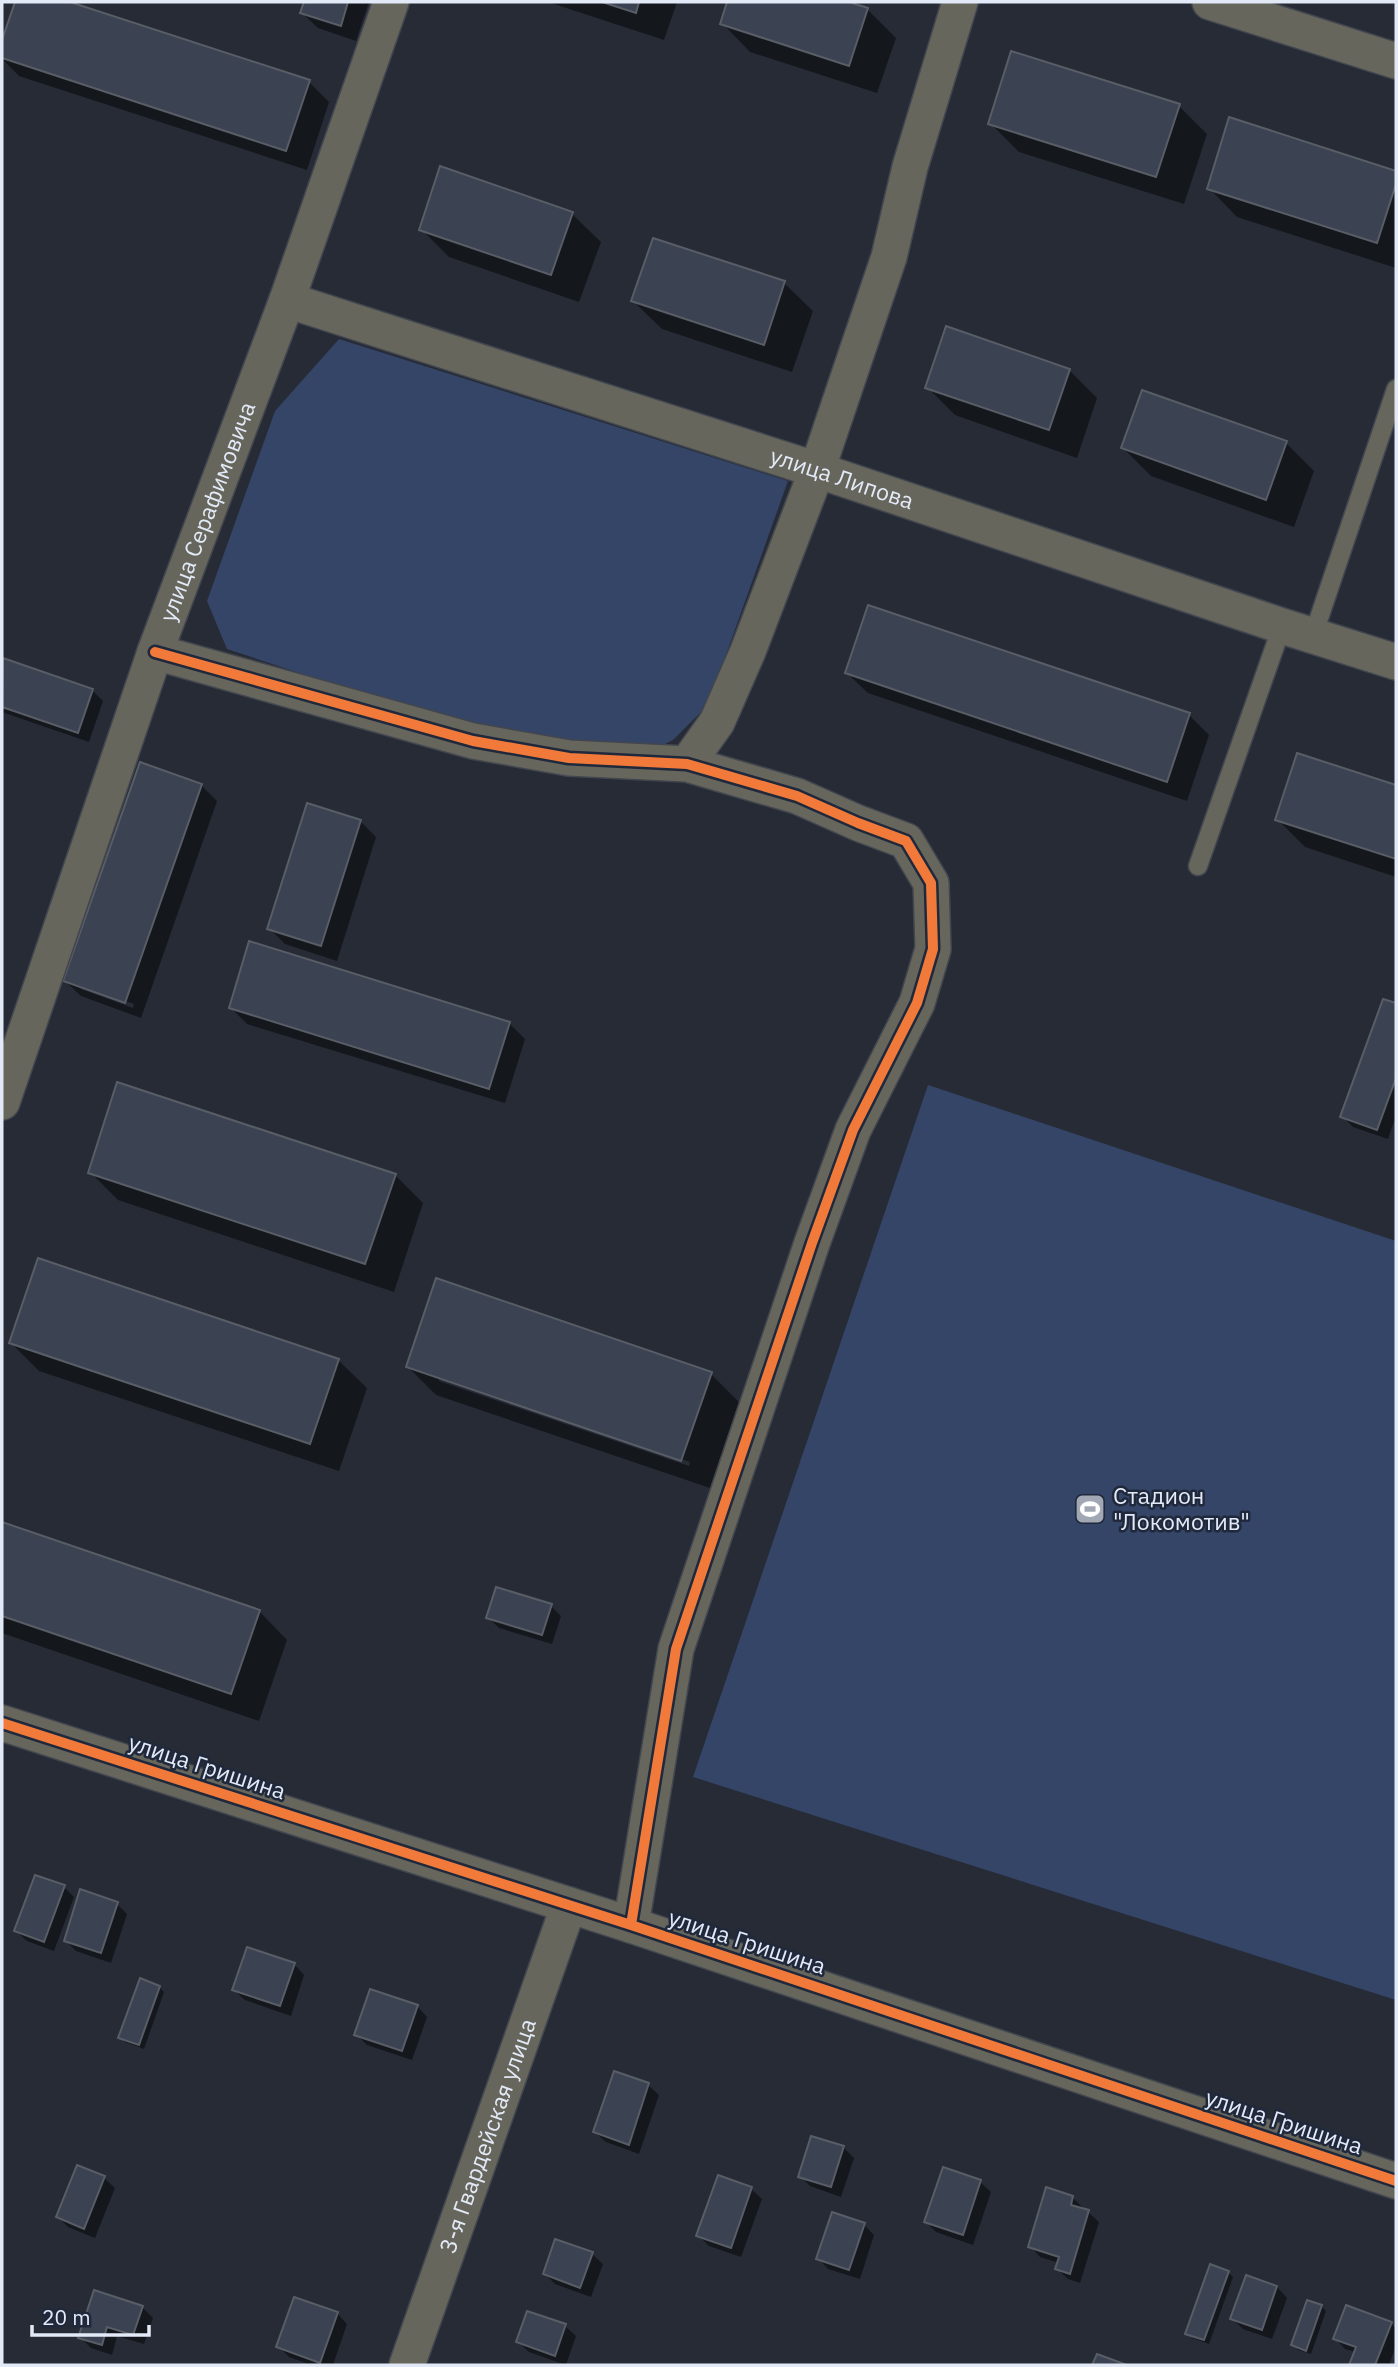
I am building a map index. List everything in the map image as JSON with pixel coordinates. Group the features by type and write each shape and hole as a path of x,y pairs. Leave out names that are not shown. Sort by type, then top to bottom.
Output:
{"street":[{"name":"улица Серафимовича","path":"2,1102 155,652 286,300 391,2"},
{"path":"687,764 717,722 748,651 817,470 889,257 910,167 960,2"},
{"path":"1210,2 1396,61"},
{"name":"улица Липова","path":"286,300 817,470 1396,662"},
{"path":"155,652 473,741 569,758 687,764 797,796 906,841 931,883 933,949 917,1003 853,1130 812,1243 676,1649 631,1925"},
{"name":"улица Гришина","path":"2,1723 631,1925 1396,2181"},
{"name":"3-я Гвардейская улица","path":"407,2365 569,1905"}],"lane":[{"path":"1198,866 1396,389"}],"shaded area":[{"path":"339,339 788,481 708,705 673,740 653,750 588,744 471,726 390,703 227,649 207,601 275,411"},
{"name":"Стадион \"Локомотив\"","path":"928,1085 1396,1241 1396,2000 693,1777"}],"building":[{"path":"15,2 70,2 310,80 286,151 2,58 2,40"},
{"path":"304,2 348,2 341,26 300,13"},
{"path":"602,2 639,2 636,13"},
{"path":"727,2 849,2 868,8 849,66 720,24"},
{"path":"1011,51 1180,104 1156,177 988,124"},
{"path":"1229,117 1396,171 1396,184 1377,243 1207,189"},
{"path":"440,166 573,212 551,275 419,230"},
{"path":"653,238 785,281 764,345 631,301"},
{"path":"946,326 1070,369 1049,430 925,388"},
{"path":"1142,390 1287,441 1266,500 1121,448"},
{"path":"868,605 1190,713 1167,782 845,673"},
{"path":"3,658 93,689 78,733 2,707"},
{"path":"1297,753 1396,785 1396,859 1275,820"},
{"path":"140,762 202,784 125,1003 63,981"},
{"path":"307,803 361,820 321,946 267,929"},
{"path":"249,941 510,1022 489,1089 229,1008"},
{"path":"1383,999 1396,1003 1396,1078 1377,1130 1340,1117"},
{"path":"117,1082 396,1174 365,1264 88,1173"},
{"path":"38,1258 339,1359 310,1444 9,1343"},
{"path":"436,1278 712,1372 681,1461 406,1367"},
{"path":"2,1522 260,1610 231,1694 2,1616"},
{"path":"496,1587 552,1604 542,1635 486,1618"},
{"path":"35,1875 65,1885 44,1942 14,1931"},
{"path":"80,1889 118,1902 101,1953 64,1941"},
{"path":"247,1947 295,1963 280,2006 232,1990"},
{"path":"140,1978 160,1986 139,2045 118,2038"},
{"path":"370,1989 418,2005 402,2051 354,2035"},
{"path":"614,2071 649,2083 629,2145 593,2132"},
{"path":"811,2136 844,2146 831,2187 798,2177"},
{"path":"77,2165 105,2176 84,2229 56,2217"},
{"path":"943,2167 981,2180 963,2235 924,2222"},
{"path":"718,2175 752,2187 731,2248 696,2236"},
{"path":"1046,2187 1073,2196 1071,2205 1089,2210 1070,2274 1055,2269 1059,2257 1028,2247"},
{"path":"832,2212 865,2223 849,2270 816,2259"},
{"path":"555,2239 593,2252 580,2288 543,2274"},
{"path":"1210,2264 1229,2271 1204,2340 1185,2334"},
{"path":"1246,2275 1277,2286 1262,2330 1230,2319"},
{"path":"94,2290 143,2306 133,2335 107,2327 102,2345 78,2338"},
{"path":"294,2297 338,2312 320,2363 276,2347"},
{"path":"1307,2300 1322,2305 1306,2351 1291,2345"},
{"path":"1346,2305 1392,2322 1375,2365 1349,2365 1356,2347 1333,2339"},
{"path":"527,2311 566,2324 555,2356 516,2342"},
{"path":"1097,2354 1127,2365 1092,2365"}],"cycle path":[{"path":"155,652 473,741 569,758 687,764 797,796 906,841 931,883 933,949 917,1003 853,1130 812,1243 676,1649 631,1925"},
{"path":"2,1723 631,1925 1396,2181"}],"place":[{"name":"Стадион \"Локомотив\"","path":"1090,1509"}]}
